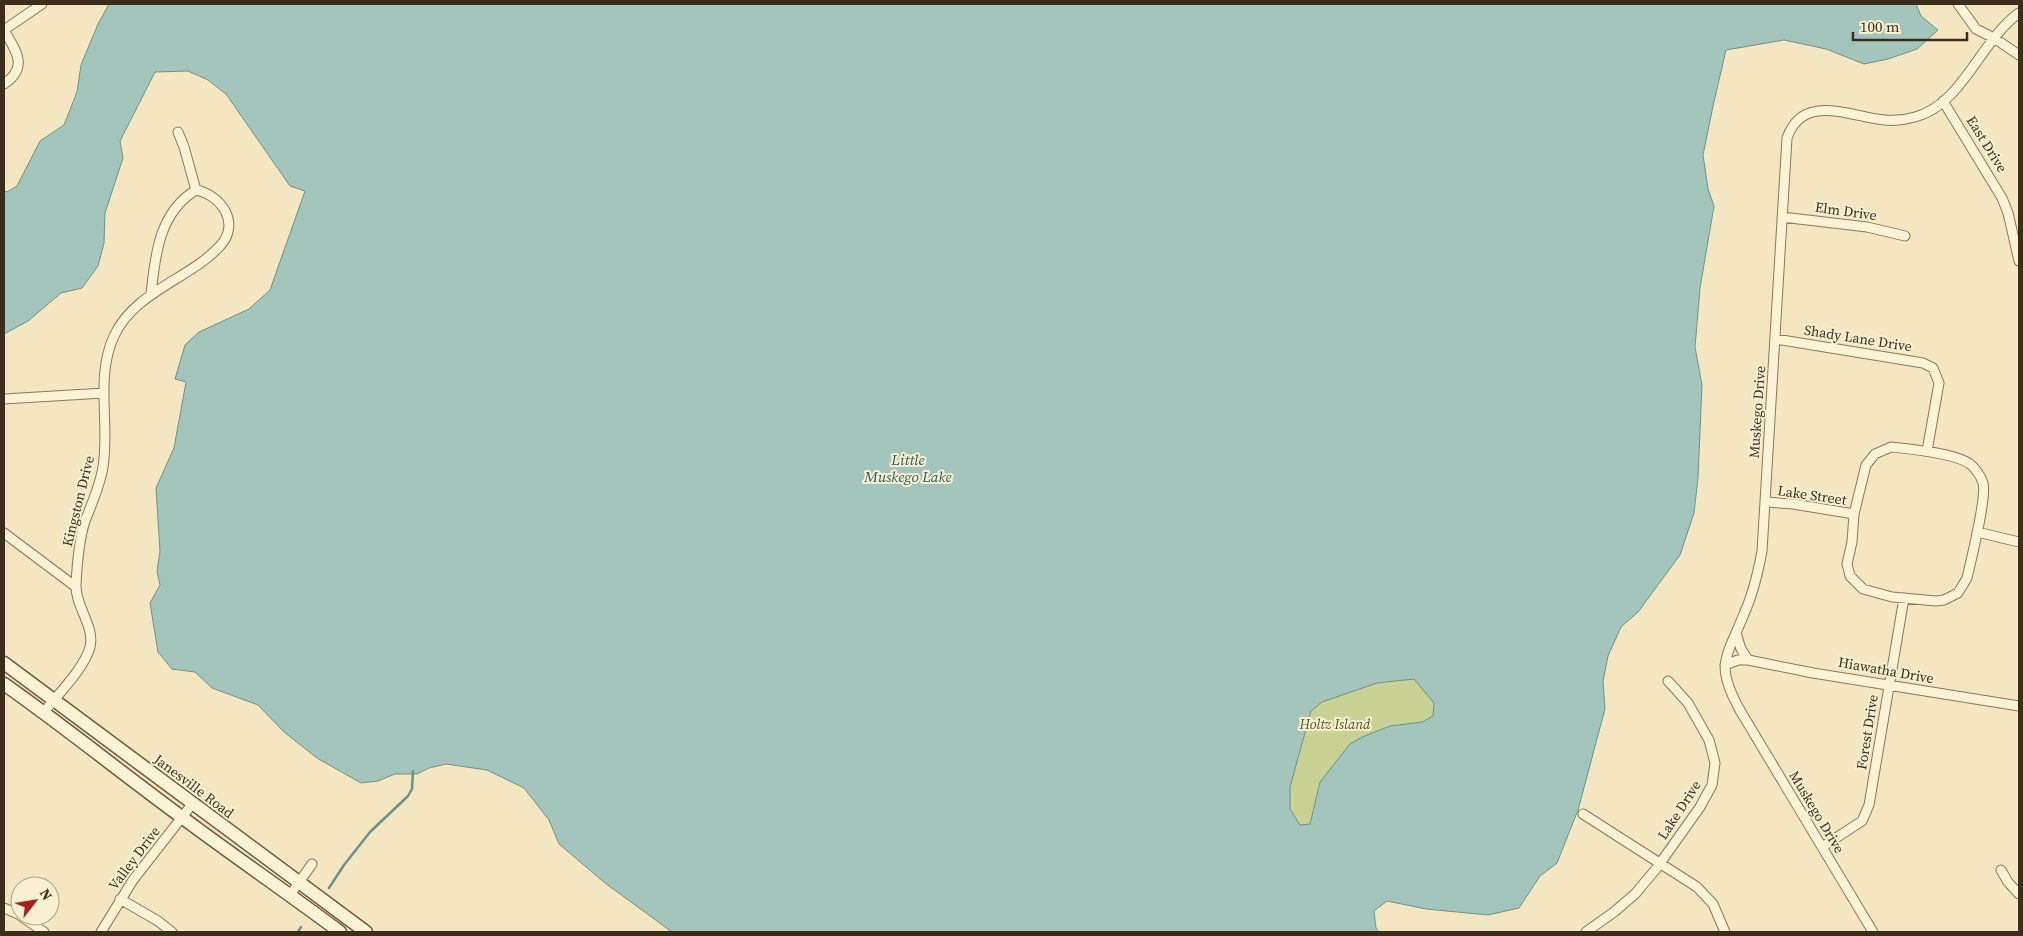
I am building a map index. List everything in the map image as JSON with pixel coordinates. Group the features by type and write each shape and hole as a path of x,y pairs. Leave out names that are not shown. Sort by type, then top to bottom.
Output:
{"main road":[{"name":"Janesville Road","path":"4,663 366,932"},
{"path":"4,684 44,712 183,818 340,932"}],"street":[{"path":"4,84 15,74 19,62 4,30 42,4"},
{"path":"1958,4 1976,29 2019,54"},
{"name":"Muskego Drive","path":"1873,932 1734,700 1726,680 1725,665 1728,648 1751,597 1762,551 1788,138 1793,126 1806,114 1824,110 1885,120 1904,120 1926,113 1943,102 1961,82 2007,22 2019,12"},
{"name":"East Drive","path":"1943,102 2002,198 2008,213 2019,261"},
{"path":"151,294 154,262 162,232 177,206 196,190 178,132"},
{"name":"Kingston Drive","path":"44,712 78,669 90,645 88,628 76,587 82,531 103,469 104,393 107,363 114,335 130,313 151,294 204,259 220,246 227,235 229,223 225,209 213,197 205,192 196,190"},
{"name":"Elm Drive","path":"1782,217 1867,227 1905,236"},
{"name":"Shady Lane Drive","path":"1776,339 1889,356 1923,363 1933,368 1938,378 1939,389 1927,451"},
{"path":"4,399 104,393"},
{"path":"1891,447 1927,451 1970,464 1978,473 1983,488 1977,532 1967,578 1958,593 1944,600 1936,601 1892,597 1863,589 1850,576 1847,564 1852,542 1854,514 1866,465 1874,454 1891,447"},
{"name":"Lake Street","path":"1766,502 1785,503 1854,514"},
{"path":"1977,532 2019,542"},
{"path":"4,533 76,587"},
{"name":"Forest Drive","path":"1822,848 1851,830 1865,816 1875,771 1904,598"},
{"path":"1736,633 1741,649 1748,660"},
{"name":"Hiawatha Drive","path":"1725,665 1738,660 1748,660 2019,706"},
{"name":"Lake Drive","path":"1586,932 1626,903 1656,869 1700,807 1712,785 1715,763 1714,752 1699,721 1688,704 1668,681"},
{"name":"Valley Drive","path":"101,932 133,880 193,803"},
{"path":"1583,814 1660,862 1706,895 1719,915 1725,932"},
{"path":"290,894 312,864"},
{"path":"2001,870 2008,882 2019,894"},
{"path":"120,899 158,921 172,932"}],"green space":[{"name":"Holtz Island","path":"1414,679 1434,703 1433,716 1422,722 1390,726 1320,782 1310,824 1300,825 1290,809 1290,787 1311,711 1322,702 1377,683"}],"water":[{"name":"Little Muskego Lake","path":"109,4 1916,4 1921,16 1938,30 1917,49 1888,59 1864,64 1826,49 1784,40 1726,50 1703,155 1708,189 1714,206 1700,288 1695,347 1702,385 1698,478 1694,513 1680,555 1638,612 1621,627 1608,656 1603,681 1605,709 1578,810 1557,863 1540,876 1519,908 1488,915 1426,909 1387,901 1374,911 1376,928 1379,932 672,932 605,883 559,844 549,820 524,788 487,770 446,764 429,768 417,774 395,774 378,781 361,783 317,758 284,732 258,705 212,688 195,672 172,669 158,652 150,603 160,585 157,571 160,551 156,488 174,448 186,382 175,379 185,345 199,332 249,309 270,290 305,191 290,186 226,94 208,80 188,71 155,72 120,141 123,158 105,213 104,243 98,266 82,288 61,293 28,321 4,334 4,191 7,192 17,186 40,141 64,125 77,92 81,65 98,24","holes":["1414,679 1434,703 1433,716 1422,722 1390,726 1350,744 1320,782 1310,824 1300,825 1290,809 1290,787 1311,711 1322,702 1377,683"]}],"waterway":[{"path":"329,888 370,832 408,796 412,789 413,771"},
{"path":"298,932 301,927"}]}
